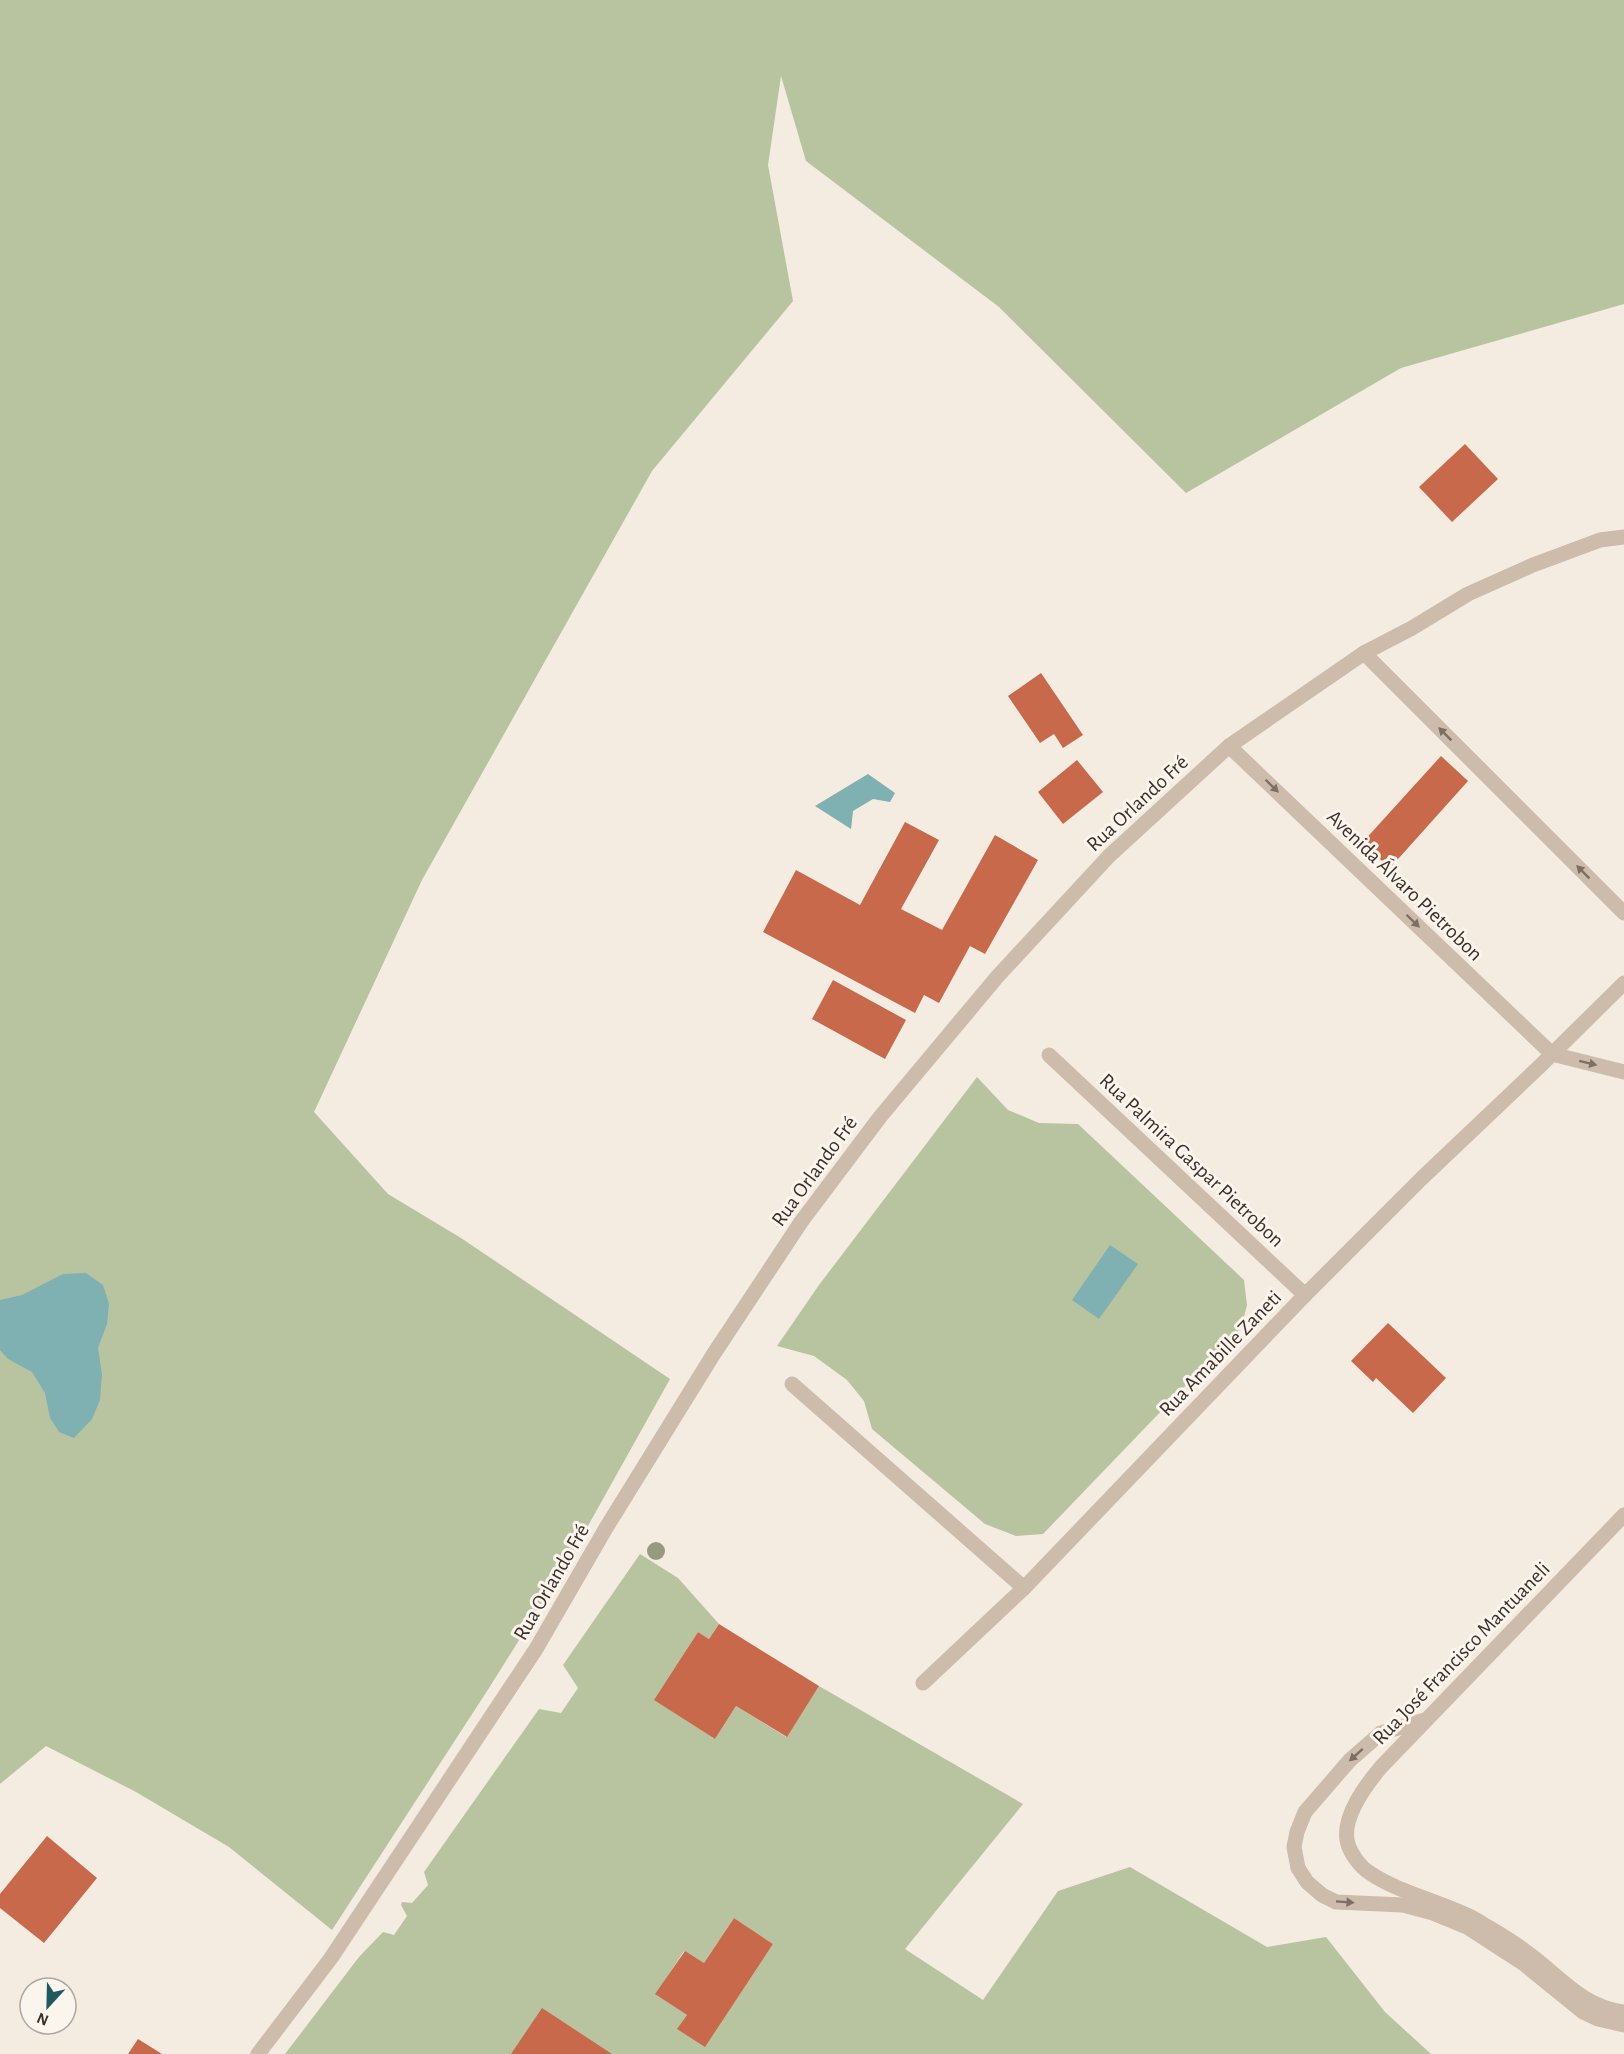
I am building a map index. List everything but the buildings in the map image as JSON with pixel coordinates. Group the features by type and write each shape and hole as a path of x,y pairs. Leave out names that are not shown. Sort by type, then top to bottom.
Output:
{"street":[{"name":"Rua Orlando Fré","path":"258,2054 331,1958 532,1655 606,1528 713,1355 801,1222 880,1117 997,977 1109,856 1229,746 1364,653 1412,628 1468,594 1533,565 1600,540 1624,537"},
{"path":"1364,653 1624,913"},
{"name":"Avenida Álvaro Pietrobon","path":"1229,746 1552,1054"},
{"name":"Rua Amabille Zaneti","path":"923,1683 1024,1588 1305,1295 1446,1154 1624,983"},
{"path":"1552,1054 1624,1072"},
{"name":"Rua Palmira Gaspar Pietrobon","path":"1049,1055 1305,1295"},
{"path":"792,1384 1024,1588"},
{"name":"Rua José Francisco Mantuaneli","path":"1624,1515 1425,1720 1368,1783 1354,1806 1347,1832 1347,1841 1355,1858 1368,1872 1473,1919 1525,1950 1584,1999 1598,2006 1624,2012"},
{"path":"1425,1720 1382,1733 1350,1760 1305,1812 1294,1847 1298,1868 1308,1882 1322,1895 1336,1902 1403,1905 1433,1913 1467,1927 1524,1964 1583,2012 1598,2019 1624,2025"}],"green space":[{"path":"0,0 1624,0 1624,304 1401,368 1186,493 999,307 806,161 781,76 768,165 793,301 652,471 422,880 314,1112 388,1194 461,1238 670,1379 565,1567 332,1930 229,1847 136,1792 46,1746 0,1784"},
{"path":"977,1077 1008,1110 1039,1123 1078,1124 1244,1280 1247,1305 1241,1328 1043,1534 1016,1536 985,1524 872,1429 864,1401 847,1380 814,1356 777,1346 819,1285"},
{"path":"640,1554 678,1578 719,1624 709,1639 698,1632 655,1700 715,1739 736,1706 786,1737 819,1686 1023,1804 905,1949 983,2000 1058,1891 1130,1867 1267,1947 1326,1937 1385,2012 1431,2054 285,2054 359,1957 383,1932 394,1935 407,1916 401,1905 402,1902 412,1903 428,1885 424,1872 539,1709 561,1713 578,1688 563,1665","holes":["734,1918 773,1944 705,2046 678,2029 687,2015 656,1994 684,1951 704,1963"]}],"water":[{"path":"868,774 895,793 890,802 873,799 853,811 851,829 815,806"},
{"path":"1110,1245 1138,1264 1099,1319 1072,1300"},
{"path":"86,1273 103,1285 109,1304 107,1324 98,1348 102,1374 100,1400 92,1419 74,1438 59,1432 50,1418 45,1393 32,1372 8,1359 0,1350 0,1300 22,1295 63,1274"}]}
